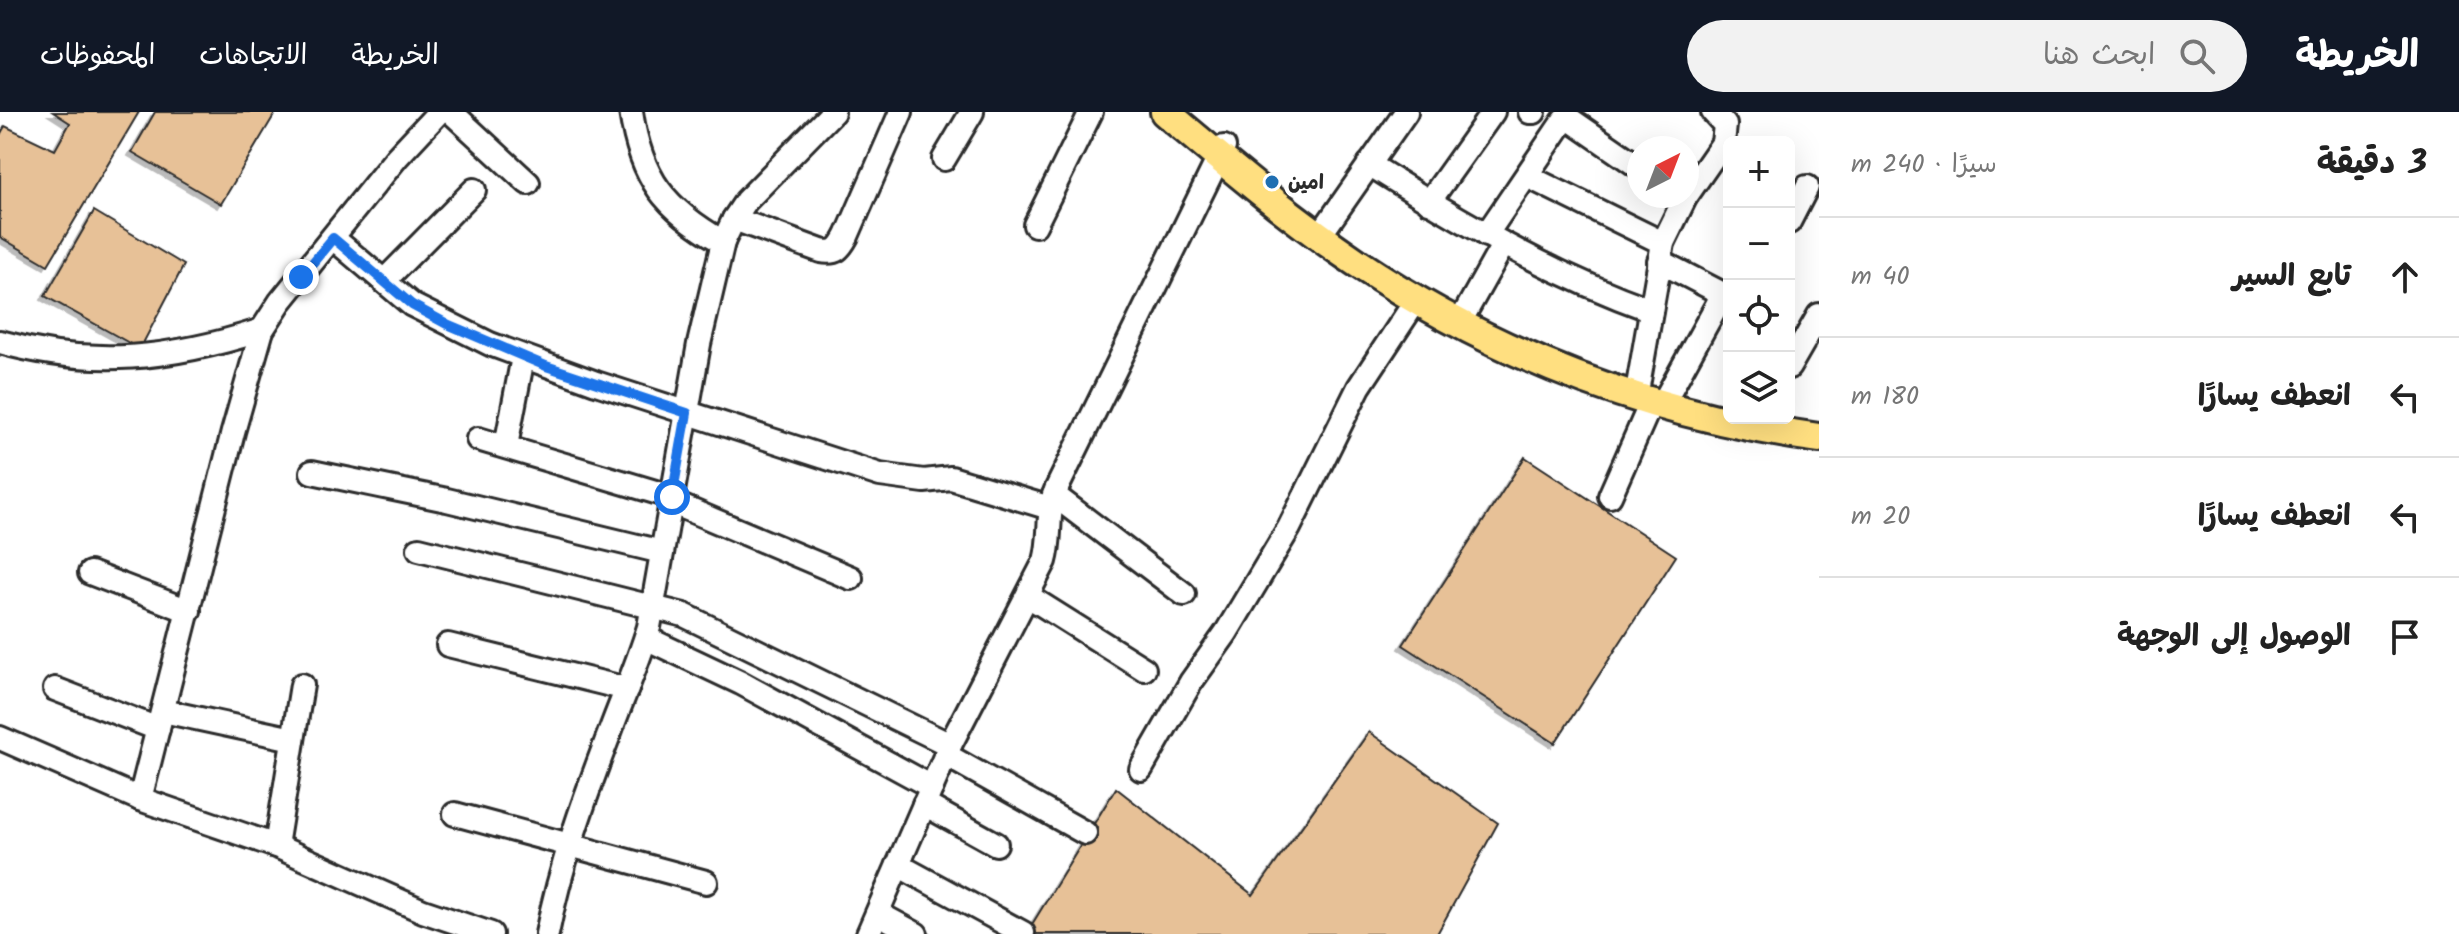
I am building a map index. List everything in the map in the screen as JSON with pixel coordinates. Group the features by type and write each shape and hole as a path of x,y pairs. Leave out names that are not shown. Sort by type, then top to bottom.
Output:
{"main road":[{"path":"1165,112 1325,228 1465,313 1546,351 1653,394 1739,424 1819,438"},
{"path":"1183,112 1222,152 1321,238 1417,299 1538,362 1723,410"},
{"path":"1795,423 1819,427"}],"street":[{"path":"140,799 262,330 280,302 397,157 439,112"},
{"path":"451,112 528,183"},
{"path":"631,112 638,153 647,173 674,207 700,229 723,242"},
{"path":"547,934 552,906 571,845 646,638 701,332 723,242 734,219 769,175 833,112"},
{"path":"734,219 821,251 838,251 901,112"},
{"path":"944,159 972,112"},
{"path":"1035,225 1091,112"},
{"path":"1429,202 1493,112"},
{"path":"1325,228 1401,114"},
{"path":"1699,176 1723,143 1724,116"},
{"path":"1465,313 1495,240 1527,176 1564,120 1568,118 1627,159"},
{"path":"868,934 948,750 1045,561 1050,544 1052,502 1222,152"},
{"path":"1369,164 1495,240 1571,278 1651,310"},
{"path":"1527,176 1593,211 1723,291"},
{"path":"1795,210 1807,187"},
{"path":"384,281 474,190"},
{"path":"1653,394 1651,310 1661,252 1680,208"},
{"path":"333,238 425,313 523,357 880,475 924,481 951,478 1052,502 1184,594"},
{"path":"1610,496 1653,394 1723,297"},
{"path":"1141,769 1191,682 1226,633 1289,528 1359,387 1417,299"},
{"path":"1795,357 1819,315"},
{"path":"0,342 76,357 121,359 198,348 262,330"},
{"path":"506,446 523,357"},
{"path":"478,439 672,500 851,578"},
{"path":"312,472 491,510 662,552"},
{"path":"419,549 693,619 948,750 1085,833"},
{"path":"90,573 189,611"},
{"path":"1028,596 1144,669"},
{"path":"646,638 741,683 928,796 996,844"},
{"path":"448,645 627,689"},
{"path":"276,846 302,685"},
{"path":"55,689 160,720 293,739"},
{"path":"0,738 140,799 276,846 423,911 491,934"},
{"path":"455,814 706,882"},
{"path":"898,865 1023,933"},
{"path":"879,914 916,934"}],"building":[{"path":"53,112 139,112 48,265 0,237 0,135 5,126 55,150 70,123"},
{"path":"155,112 276,112 221,204 132,152"},
{"path":"94,211 184,265 140,349 45,296"},
{"path":"1525,457 1676,556 1555,743 1403,645"},
{"path":"1369,732 1498,823 1437,934 1026,934 1116,788 1253,895"}],"place":[{"name":"امين","path":"1272,182"}],"route":[{"path":"301,277 333,238 412,305 447,324 546,366 687,413 672,497"}]}
